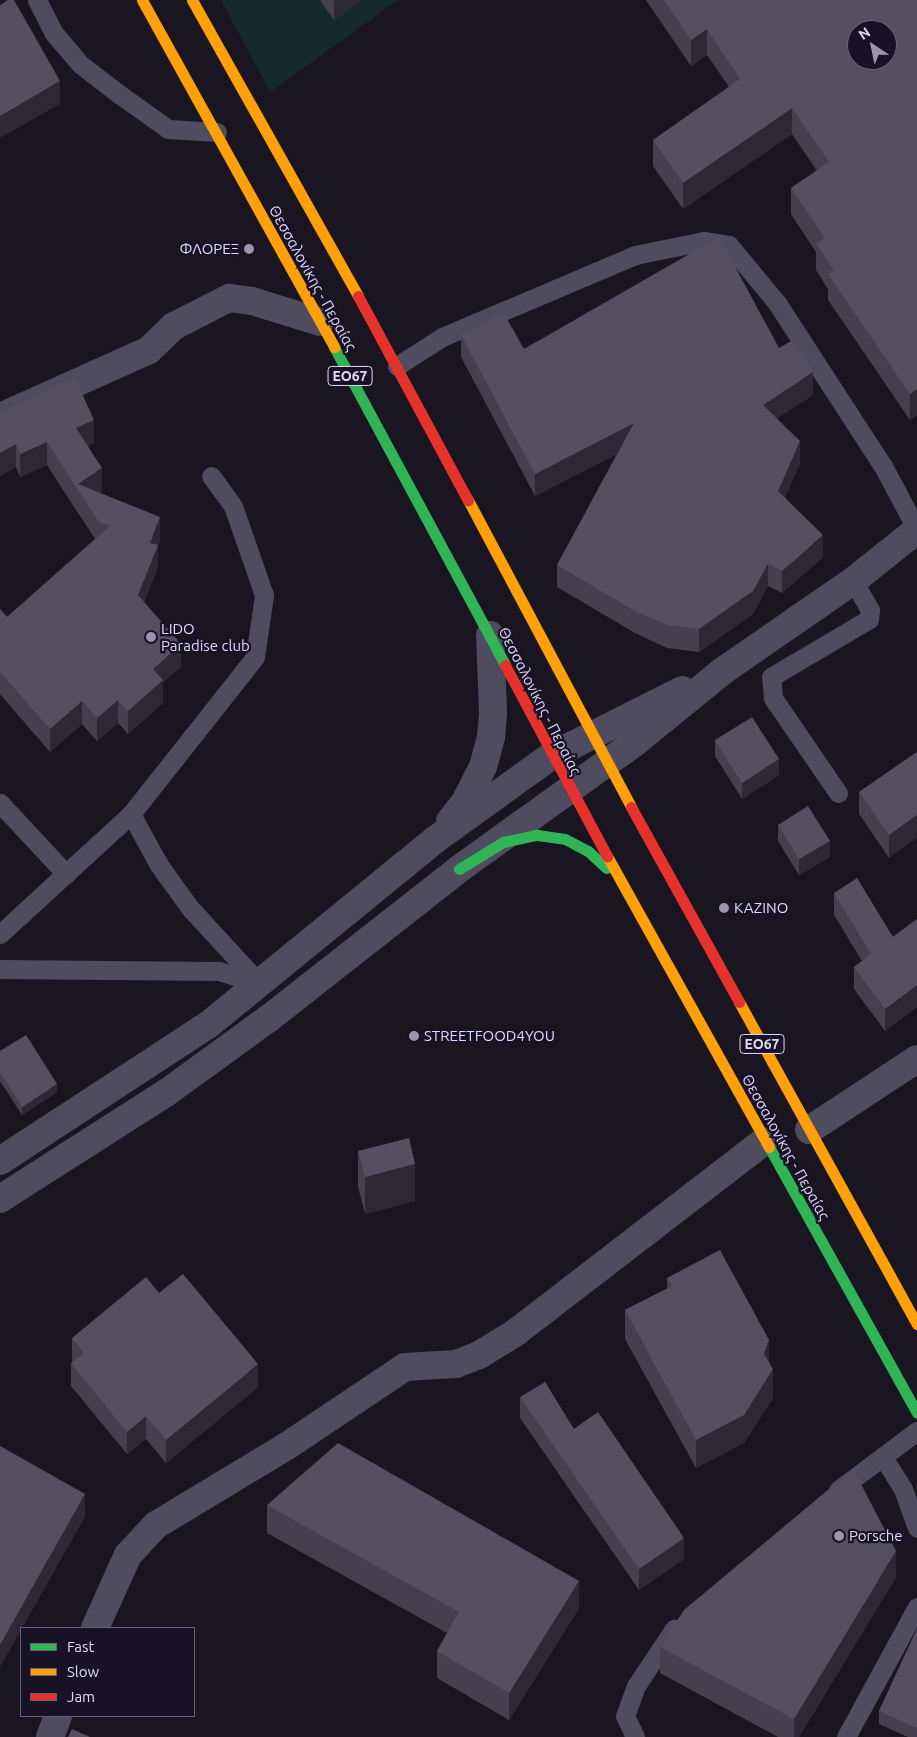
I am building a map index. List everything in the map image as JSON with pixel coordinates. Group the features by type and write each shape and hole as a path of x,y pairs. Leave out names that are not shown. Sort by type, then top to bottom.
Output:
{"main road":[{"name":"Θεσσαλονίκης - Περαίας","path":"142,0 217,132 490,636 550,756 917,1413"},
{"name":"Θεσσαλονίκης - Περαίας","path":"192,0 397,366 591,735 608,762 917,1324"},
{"path":"459,870 503,842 537,835 565,838 588,851 618,879"}],"street":[{"path":"0,417 150,350 174,326 229,298 252,302 320,322"},
{"path":"0,1200 166,1093 268,1019 459,870 608,762 724,670 853,582 917,530"},
{"path":"436,839 465,802 483,767 493,712 490,636"},
{"path":"0,1161 208,1025 436,839 550,756 724,670"},
{"path":"809,1130 917,1059"},
{"path":"95,1627 128,1555 156,1525 287,1446 405,1367 456,1364 494,1346 764,1140"},
{"path":"50,1737 58,1717"}],"lane":[{"path":"38,0 53,32 80,64 119,94 168,129 217,132"},
{"path":"397,366 442,337 635,255 704,241 729,245 776,303 883,466 917,530"},
{"path":"0,934 131,814 255,657 264,595 233,506 211,476"},
{"path":"838,793 772,698 771,677 869,619 870,610 853,582"},
{"path":"0,803 66,874"},
{"path":"131,814 159,865 190,908 260,984"},
{"path":"0,969 219,970 260,984"},
{"path":"822,1502 917,1432"},
{"path":"883,1457 903,1489 917,1528"},
{"path":"846,1737 917,1607"},
{"path":"635,1737 625,1716 636,1686 650,1662 689,1612"}],"green space":[{"path":"221,0 398,0 270,92"}],"building":[{"path":"8,0 14,0 60,81 0,116 0,5"},
{"path":"664,0 917,0 917,389 910,394 828,274 834,270 816,244 825,238 791,188 829,162 792,108 683,183 653,140 740,79 707,29 691,40"},
{"path":"719,237 779,348 793,340 813,372 763,405 800,441 778,491 823,535 782,571 768,564 753,591 699,629 667,625 635,611 557,565 634,423 535,474 461,335 503,312 524,349"},
{"path":"75,378 94,420 76,428 102,468 78,484 160,517 150,543 158,545 138,595 181,644 153,669 163,680 128,711 118,700 97,718 82,701 50,729 0,672 0,609 7,617 110,526 99,522 47,442 20,454 16,444 0,453 0,413"},
{"path":"752,717 779,759 742,783 715,740"},
{"path":"917,752 917,815 889,835 859,792"},
{"path":"808,806 830,841 799,859 778,825"},
{"path":"857,878 893,937 917,919 917,985 885,1009 854,967 871,954 834,893"},
{"path":"26,1035 57,1084 22,1107 0,1072 0,1051"},
{"path":"409,1138 415,1164 365,1177 358,1151"},
{"path":"720,1250 769,1340 764,1354 773,1369 744,1415 696,1440 625,1310 672,1286 667,1278"},
{"path":"183,1274 258,1364 166,1440 146,1416 127,1432 71,1363 84,1353 72,1338 146,1277 159,1293"},
{"path":"545,1382 574,1429 598,1412 684,1538 639,1569 520,1397"},
{"path":"338,1443 579,1581 509,1693 437,1651 459,1612 267,1505"},
{"path":"0,1446 85,1494 0,1645"},
{"path":"853,1469 896,1551 794,1719 660,1647 684,1610"},
{"path":"917,1629 917,1728 879,1711"},
{"path":"72,1729 90,1737 68,1737"}],"traffic: fast":[{"path":"334,347 505,665"},
{"path":"459,869 503,842 537,835 565,839 588,851 606,868"},
{"path":"769,1147 917,1413"}],"traffic: slow":[{"path":"142,0 334,347"},
{"path":"192,0 358,296"},
{"path":"468,500 631,807"},
{"path":"607,856 769,1147"},
{"path":"739,1002 917,1324"}],"traffic: jam":[{"path":"358,296 468,500"},
{"path":"505,665 607,856"},
{"path":"631,807 739,1002"}],"place":[{"name":"ΦΛΟΡΕΞ","path":"249,249"},
{"name":"LIDO Paradise club","path":"151,637"},
{"name":"ΚΑΖΙΝΟ","path":"724,908"},
{"name":"STREETFOOD4YOU","path":"414,1036"},
{"name":"Porsche","path":"839,1536"}]}
